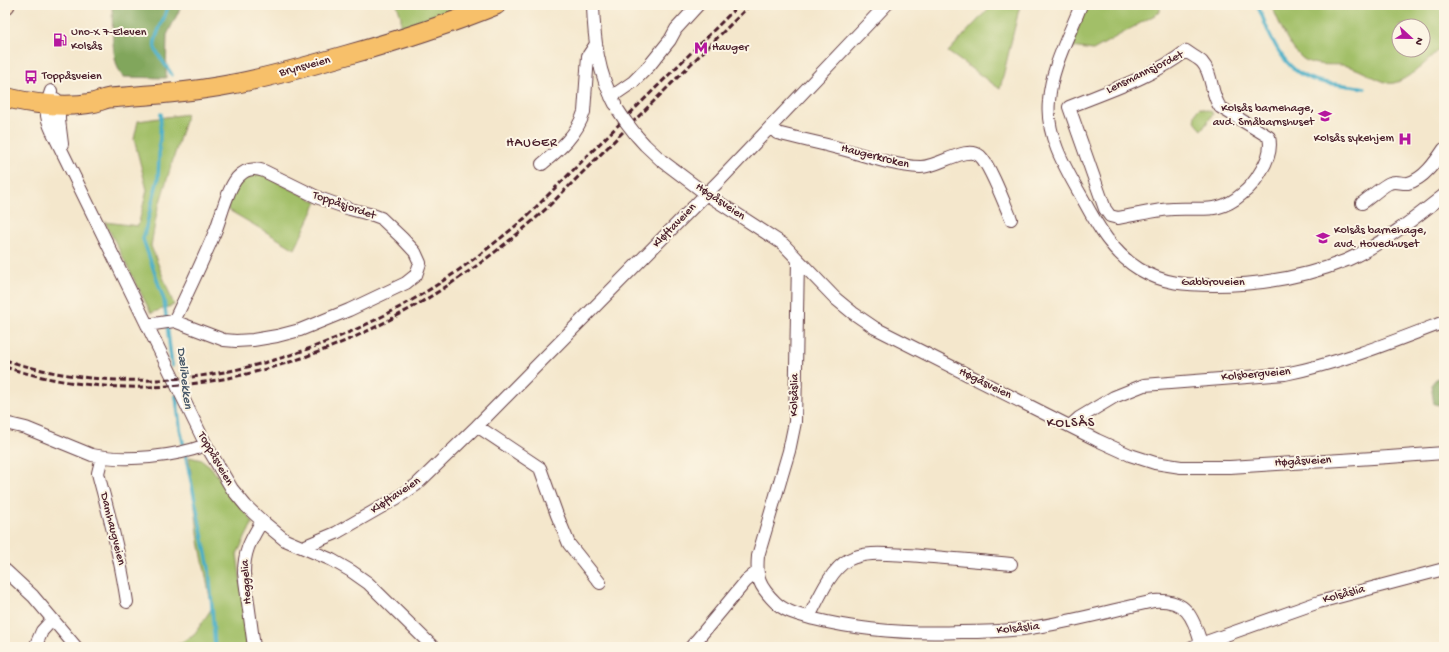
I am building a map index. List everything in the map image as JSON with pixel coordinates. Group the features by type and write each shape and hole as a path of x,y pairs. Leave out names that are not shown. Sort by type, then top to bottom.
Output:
{"main road":[{"name":"Brynsveien","path":"5,97 30,102 93,94 107,98 184,92 233,84 286,72 427,31 496,5"},
{"name":"Brynsveien","path":"5,84 35,91 52,100"}],"street":[{"name":"Høgåsveien","path":"594,5 596,44 602,72 611,97 618,110 636,135 658,157 706,194 790,250 836,299 875,328 1097,440 1130,455 1155,463 1181,467 1230,467 1389,458 1444,453"},
{"path":"611,97 633,82 649,66 670,40 676,29 698,5"},
{"name":"Kløftaveien","path":"303,547 336,533 416,485 477,426 706,194 886,5"},
{"name":"Gabbroveien","path":"1081,5 1056,68 1048,101 1051,130 1060,154 1074,183 1113,248 1138,268 1152,276 1184,285 1228,285 1271,282 1297,276 1348,259 1398,230 1444,195"},
{"name":"Høgåsveien","path":"542,164 564,145 575,132 581,121 584,112 588,56 596,44"},
{"name":"Lensmannsjordet","path":"1049,112 1069,107 1137,79 1174,60 1186,51 1202,62 1206,68 1212,92 1220,107 1269,137 1271,143 1270,153 1266,164 1254,182 1230,204 1218,208 1172,209 1114,217 1110,216 1105,209 1069,107"},
{"name":"Toppåsveien","path":"52,100 47,121 206,445 232,489 246,506 285,540 332,560 368,583 433,647"},
{"name":"Haugerkroken","path":"771,127 777,133 904,166 922,167 945,161 962,153 972,152 980,156 989,170 1011,219"},
{"path":"1362,203 1389,183 1413,182 1432,167 1444,149"},
{"name":"Toppåsjordet","path":"147,325 174,321 224,340 253,340 277,336 317,324 406,283 416,275 420,263 415,252 398,233 381,218 332,204 302,191 258,168 250,168 237,179 231,190 203,260 174,321"},
{"name":"Kolsåslia","path":"798,260 795,422 789,451 761,542 757,572 760,582 776,602 786,609 809,617 856,627 904,632 933,633 1003,631 1048,625 1164,600 1171,601 1185,608 1197,630 1197,645 1319,602 1444,569"},
{"name":"Kolsbergveien","path":"1070,426 1079,418 1114,397 1144,385 1286,374 1342,360 1444,322"},
{"path":"5,423 26,428 92,455 102,457 126,458 173,454 206,445"},
{"path":"477,426 540,468 557,515 570,544 600,583"},
{"name":"Damhaugveien","path":"102,457 98,473 113,529 127,602"},
{"name":"Heggelia","path":"254,647 244,573 244,561 246,551 262,521"},
{"path":"809,617 830,578 839,567 848,560 858,556 889,554 944,557 1011,564"},
{"path":"5,570 33,596 76,647"},
{"path":"692,647 746,581 757,572"},
{"path":"35,647 42,631 52,620"}],"green space":[{"path":"112,5 182,5 167,35 166,78 123,77 116,62 114,52"},
{"path":"397,5 478,5 327,53 373,35 401,27 401,17"},
{"path":"992,5 1020,5 1000,89 948,52"},
{"path":"1087,5 1160,5 1160,12 1093,50 1071,47"},
{"path":"1271,5 1444,5 1444,44 1431,57 1431,18 1391,18 1391,58 1430,58 1418,69 1394,83 1388,83 1348,66 1315,64 1305,60 1291,46"},
{"path":"1200,108 1211,111 1213,114 1202,130 1197,125 1195,119 1197,110"},
{"path":"187,114 157,212 151,246 174,305 151,313 105,222 138,226 147,190 134,139 138,121"},
{"path":"259,173 317,202 295,249 227,209 235,188 244,174"},
{"path":"1444,376 1444,403 1439,405 1434,404 1431,385 1436,379"},
{"path":"189,457 202,460 210,466 253,522 237,554 250,647 172,647 193,636 212,608 199,541"}],"waterway":[{"name":"Dælibekken","path":"168,5 156,38 155,48 172,75"},
{"path":"1257,5 1270,35 1281,55 1290,66 1300,74 1322,82 1365,88"},
{"name":"Dælibekken","path":"161,114 158,179 143,239 164,300 172,366"},
{"name":"Dælibekken","path":"176,396 180,428 209,568 215,647"}],"railway":[{"path":"5,360 59,373 113,380 167,379 221,373 274,360 325,342 375,320 424,293 450,276 525,218 739,5"},
{"path":"5,367 78,383 151,387 224,379 295,360 364,333 429,297 491,255 547,208 750,5"}],"place":[{"name":"Uno-X 7-Eleven Kolsås","path":"60,40"},
{"name":"Hauger","path":"701,48"},
{"name":"Toppåsveien","path":"31,77"},
{"name":"Kolsås barnehage, avd. Småbarnshuset","path":"1325,116"},
{"name":"Kolsås sykehjem","path":"1405,139"},
{"name":"Kolsås barnehage, avd. Hovedhuset","path":"1323,238"}],"district":[{"name":"HAUGER","path":"532,143"},
{"name":"KOLSÅS","path":"1071,423"}]}
